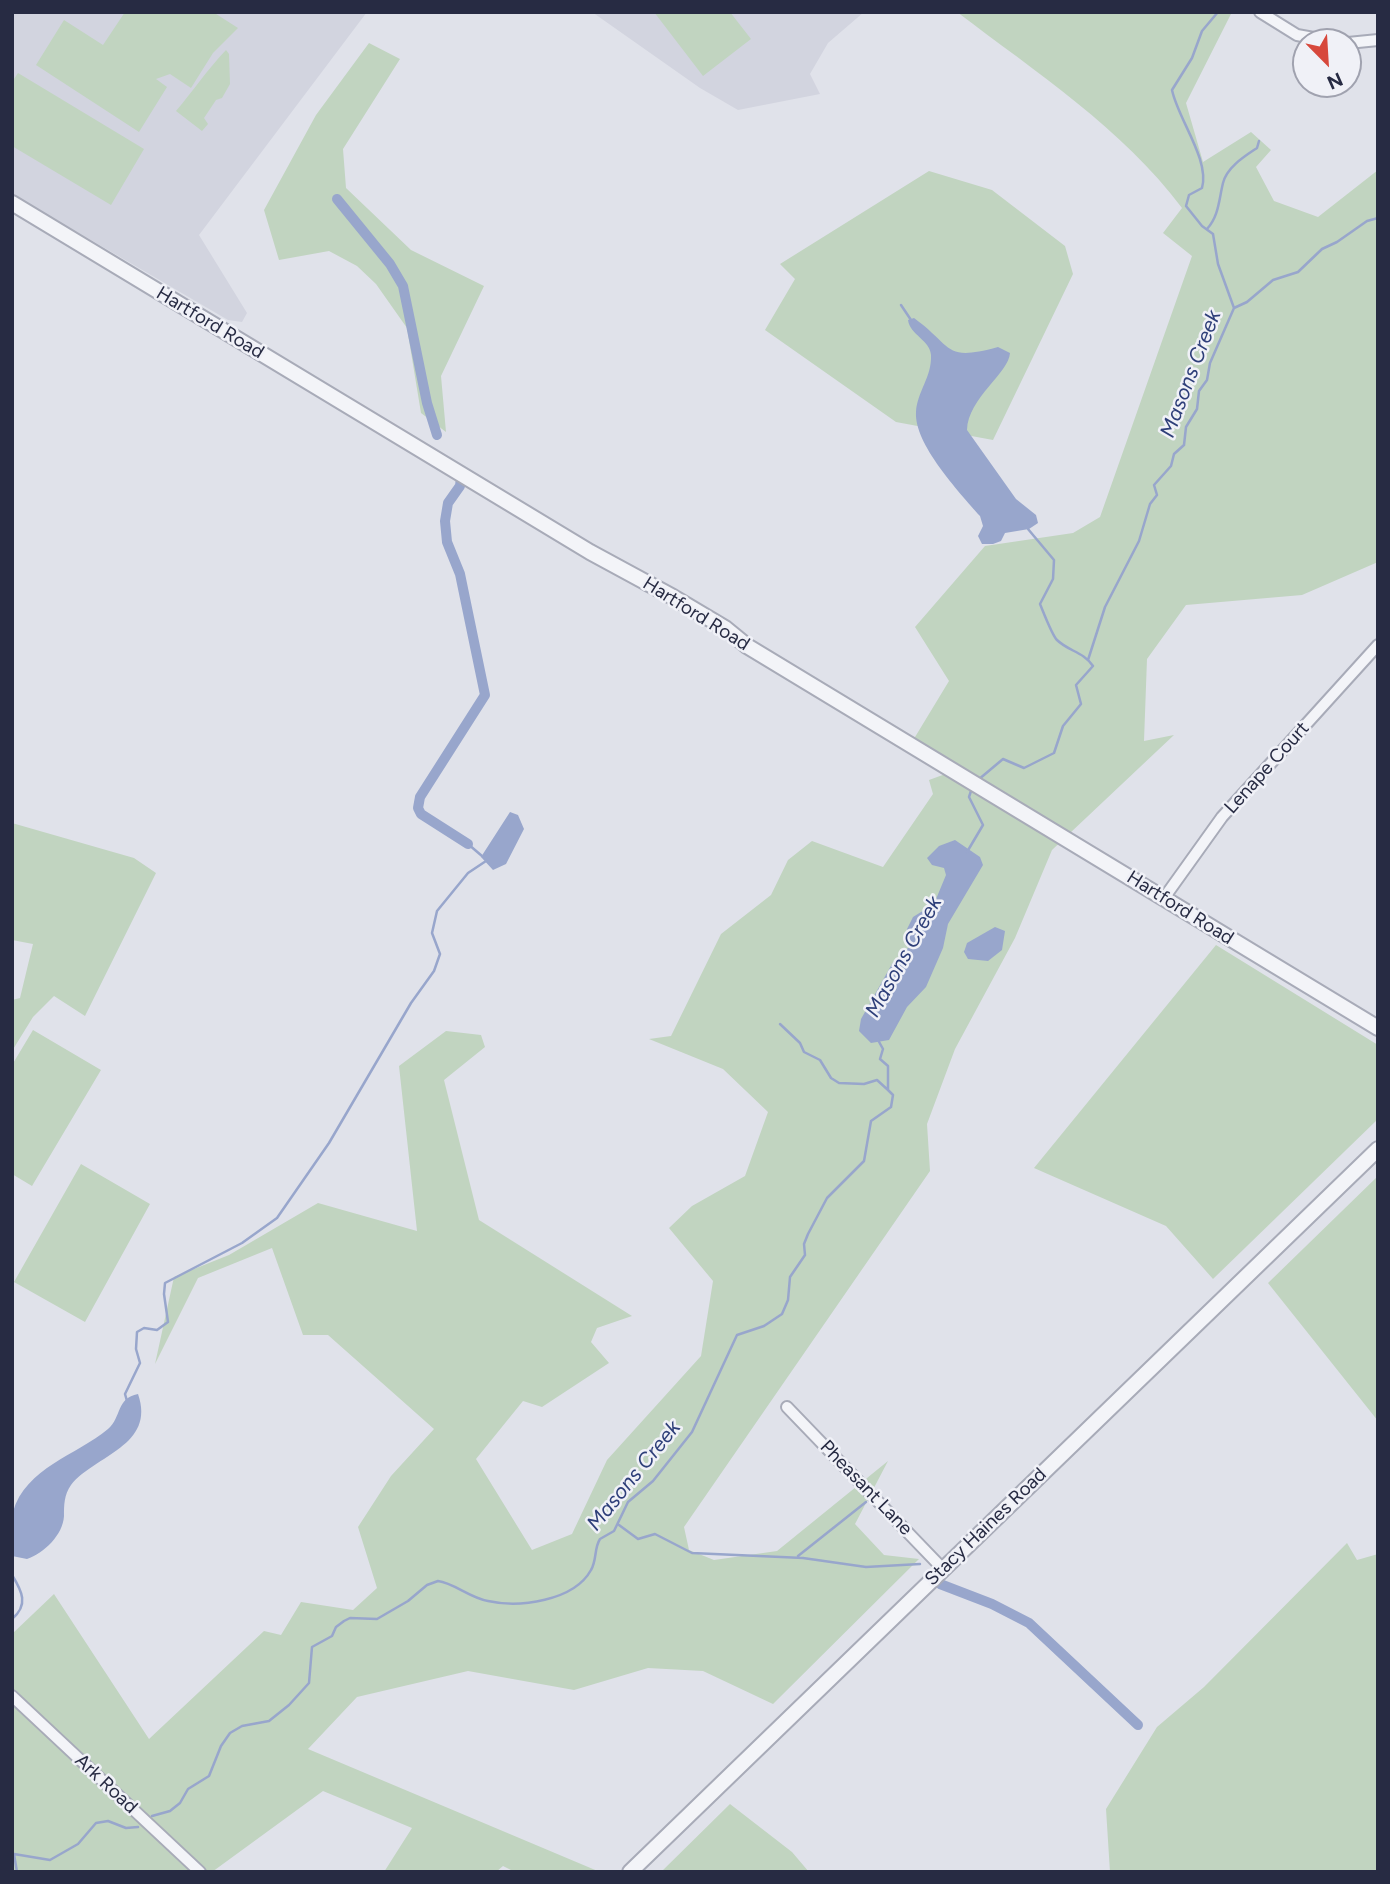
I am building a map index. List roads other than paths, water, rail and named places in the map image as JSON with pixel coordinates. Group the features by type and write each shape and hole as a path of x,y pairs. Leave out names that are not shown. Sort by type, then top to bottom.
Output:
{"street":[{"path":"1260,12 1275,25 1292,33"},
{"name":"Hartford Road","path":"12,203 590,552 725,628 747,646 1378,1028"},
{"name":"Lenape Court","path":"1164,898 1222,817 1378,645"},
{"name":"Stacy Haines Road","path":"630,1872 1378,1149"},
{"name":"Pheasant Lane","path":"787,1407 943,1569"},
{"name":"Ark Road","path":"12,1696 200,1872"}],"water":[{"path":"914,318 950,349 958,352 967,353 998,347 1010,353 1003,369 974,407 967,430 1016,499 1036,515 1038,523 1029,529 1005,533 1001,541 982,544 978,536 983,526 980,516 930,453 917,425 916,412 931,355 927,345 912,330 908,320"},
{"path":"510,812 518,815 524,829 506,864 493,870 481,857"},
{"path":"955,840 980,857 983,865 948,924 943,948 926,987 907,1007 889,1040 871,1043 859,1031 861,1019 892,964 909,947 907,929 913,917 934,904 946,875 944,868 932,865 927,858 939,846"},
{"path":"995,927 1005,931 1002,950 988,961 968,959 964,952 967,943"},
{"path":"138,1394 141,1412 138,1426 131,1438 120,1448 71,1485 65,1500 63,1523 56,1536 46,1548 27,1559 12,1556 13,1512 19,1497 29,1484 40,1473 108,1429 126,1399"}],"waterway":[{"path":"1218,12 1202,31 1192,58 1172,90 1202,165 1202,188 1189,195 1186,206 1202,226 1213,234 1218,264 1234,308"},
{"path":"1207,229 1216,213 1225,177 1237,162 1257,148 1259,141"},
{"path":"337,199 390,264 403,286 427,403 437,435"},
{"name":"Masons Creek","path":"1088,660 1105,607 1139,541 1150,504 1157,495 1154,485 1171,466 1174,454 1184,445 1186,427 1197,409 1199,391 1207,380 1210,363 1234,308 1247,302 1273,280 1298,272 1322,249 1367,221 1378,218"},
{"path":"901,305 911,320"},
{"path":"461,477 460,486 448,503 445,521 447,542 460,574 485,695 420,797 418,808 421,814 468,844"},
{"name":"Masons Creek","path":"978,780 1003,759 1024,768 1054,753 1063,726 1081,704 1076,685 1093,666 1057,640 1050,628 1040,604 1053,579 1054,560 1028,529"},
{"name":"Masons Creek","path":"967,852 983,825 969,797 972,788"},
{"path":"468,844 482,856"},
{"path":"127,1401 125,1394 140,1363 136,1349 137,1332 144,1328 157,1330 168,1322 165,1283 242,1243 277,1218 329,1143 411,1003 434,971 440,954 432,933 437,911 468,873 486,861"},
{"path":"780,1024 800,1043 804,1052 820,1060 831,1078 839,1083 864,1084 877,1080 888,1090"},
{"name":"Masons Creek","path":"152,1816 170,1811 180,1803 188,1789 209,1776 221,1746 230,1733 242,1726 269,1721 289,1705 309,1683 312,1647 332,1636 336,1627 344,1621 350,1618 377,1619 408,1601 427,1585 438,1581 475,1597 501,1603 545,1600 572,1589 583,1581 593,1566 600,1539 614,1531 628,1502 653,1481 692,1432 737,1335 764,1326 782,1314 788,1300 790,1277 805,1255 804,1244 808,1234 827,1198 864,1161 871,1121 891,1107 893,1095 888,1090 888,1066 880,1059 883,1049 878,1040"},
{"path":"798,1556 866,1502"},
{"path":"619,1525 638,1539 655,1534 692,1553 803,1558 866,1567 920,1564"},
{"path":"12,1575 22,1598 21,1608 12,1619"},
{"path":"940,1584 992,1604 1029,1623 1138,1725"},
{"name":"Masons Creek","path":"17,1872 14,1854 50,1860 78,1844 96,1823 108,1821 126,1828 138,1827"}]}
